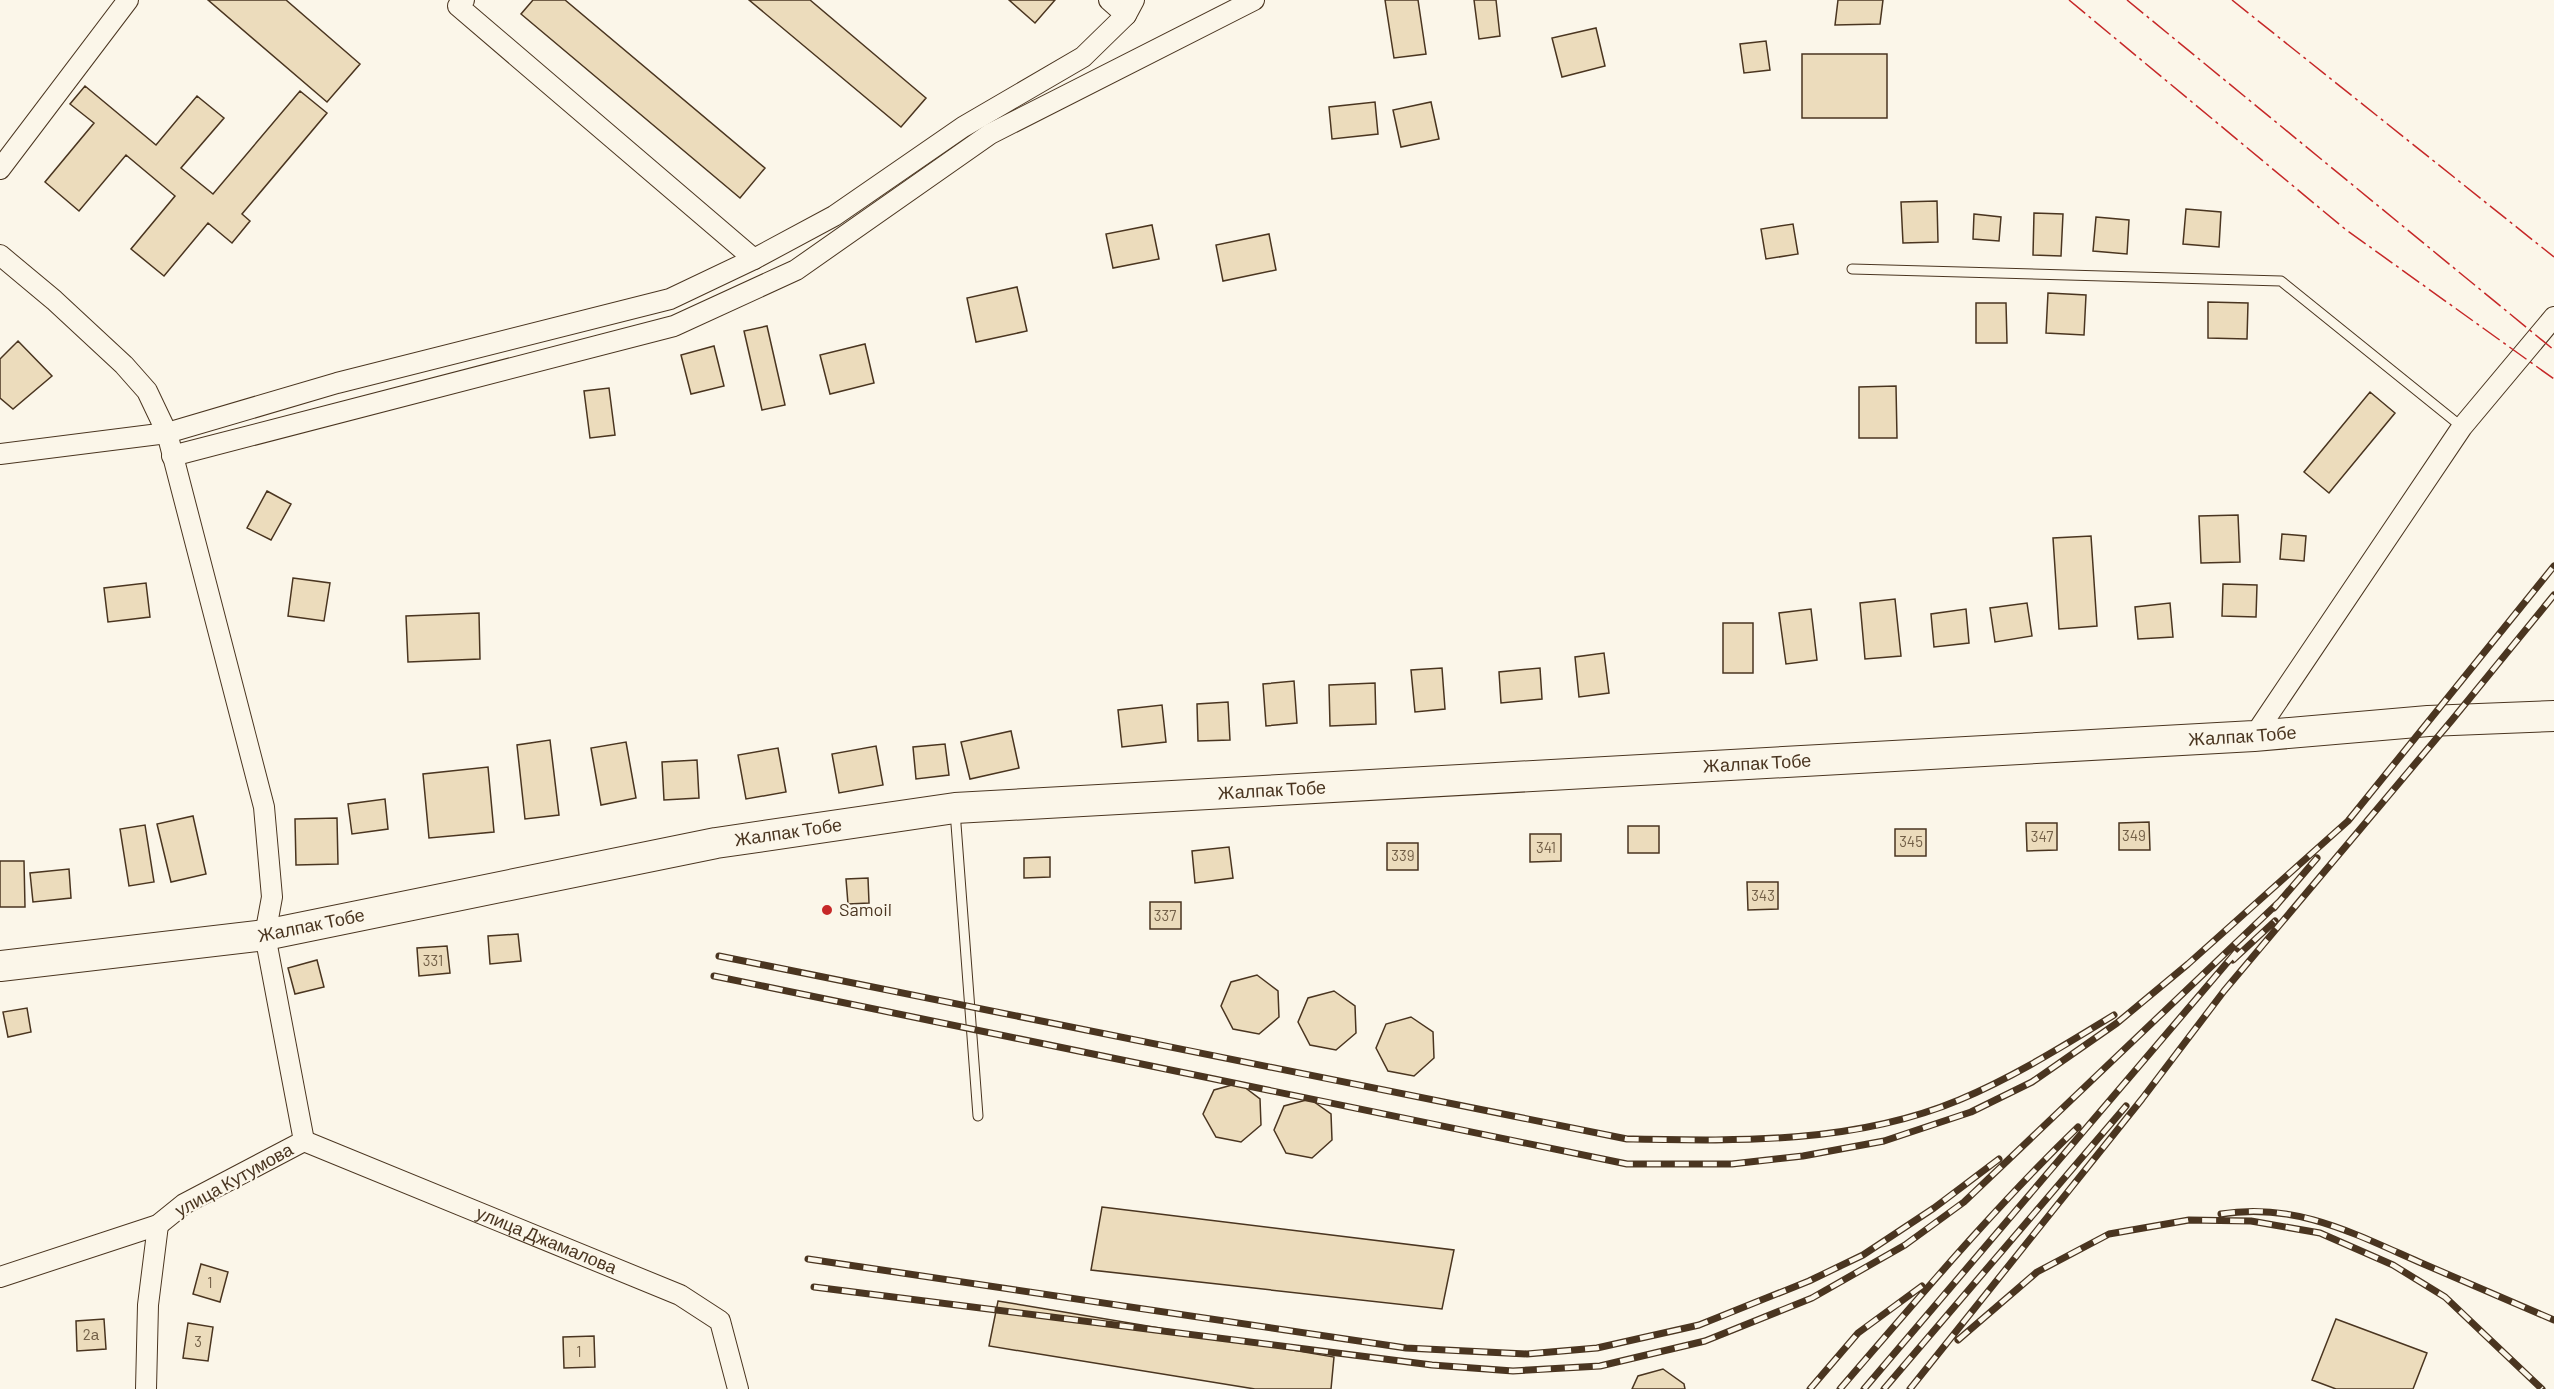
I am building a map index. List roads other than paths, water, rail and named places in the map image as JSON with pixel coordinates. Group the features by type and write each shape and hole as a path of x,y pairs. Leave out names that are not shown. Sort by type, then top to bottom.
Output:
{"main road":[{"name":"Жалпак Тобе","path":"0,966 265,934 716,843 955,808 2254,736 2428,721 2554,716"}],"street":[{"path":"0,170 129,0"},
{"path":"464,0 458,6 754,260"},
{"path":"0,454 167,433 337,383 670,299 754,260 834,216 963,127 1083,57 1130,8 1109,0"},
{"path":"172,456 674,326 796,270 990,134 1254,0"},
{"path":"0,255 54,300 124,365 147,391 167,433 264,807 272,897 265,934"},
{"path":"2254,736 2462,427 2554,317"},
{"name":"улица Кутумова","path":"0,1277 158,1225 184,1204 304,1142 265,934"},
{"name":"улица Джамалова","path":"304,1142 680,1295 720,1321 738,1389"},
{"path":"146,1389 148,1305 158,1225"}],"lane":[{"path":"1852,269 2281,280 2462,427"},
{"path":"955,808 978,1116"}],"railway":[{"path":"714,976 1627,1164 1732,1164 1803,1156 1884,1141 1971,1112 2032,1082 2117,1023 2188,964 2348,821 2554,566"},
{"path":"1910,1389 2142,1099 2224,991 2554,595"},
{"path":"2274,908 2317,858"},
{"path":"814,1287 1432,1365 1513,1371 1600,1366 1705,1341 1812,1298 1905,1245 1964,1202 2279,902"},
{"path":"2233,960 2275,921"},
{"path":"1864,1389 2237,951"},
{"path":"719,956 1627,1139 1711,1140 1795,1137 1878,1125 1919,1114 1979,1091 2038,1061 2114,1015"},
{"path":"1884,1389 2126,1106"},
{"path":"1840,1389 1986,1222 2078,1127"},
{"path":"808,1259 1406,1348 1527,1354 1597,1348 1699,1325 1809,1281 1863,1255 1934,1208 1999,1159"},
{"path":"2221,1214 2248,1211 2274,1212 2323,1223 2371,1241 2554,1320"},
{"path":"1958,1340 2037,1272 2109,1234 2189,1220 2251,1221 2320,1233 2393,1265 2445,1297 2542,1389"},
{"path":"1810,1389 1858,1333 1922,1286"}],"place":[{"name":"Samoil","path":"827,910"}]}
